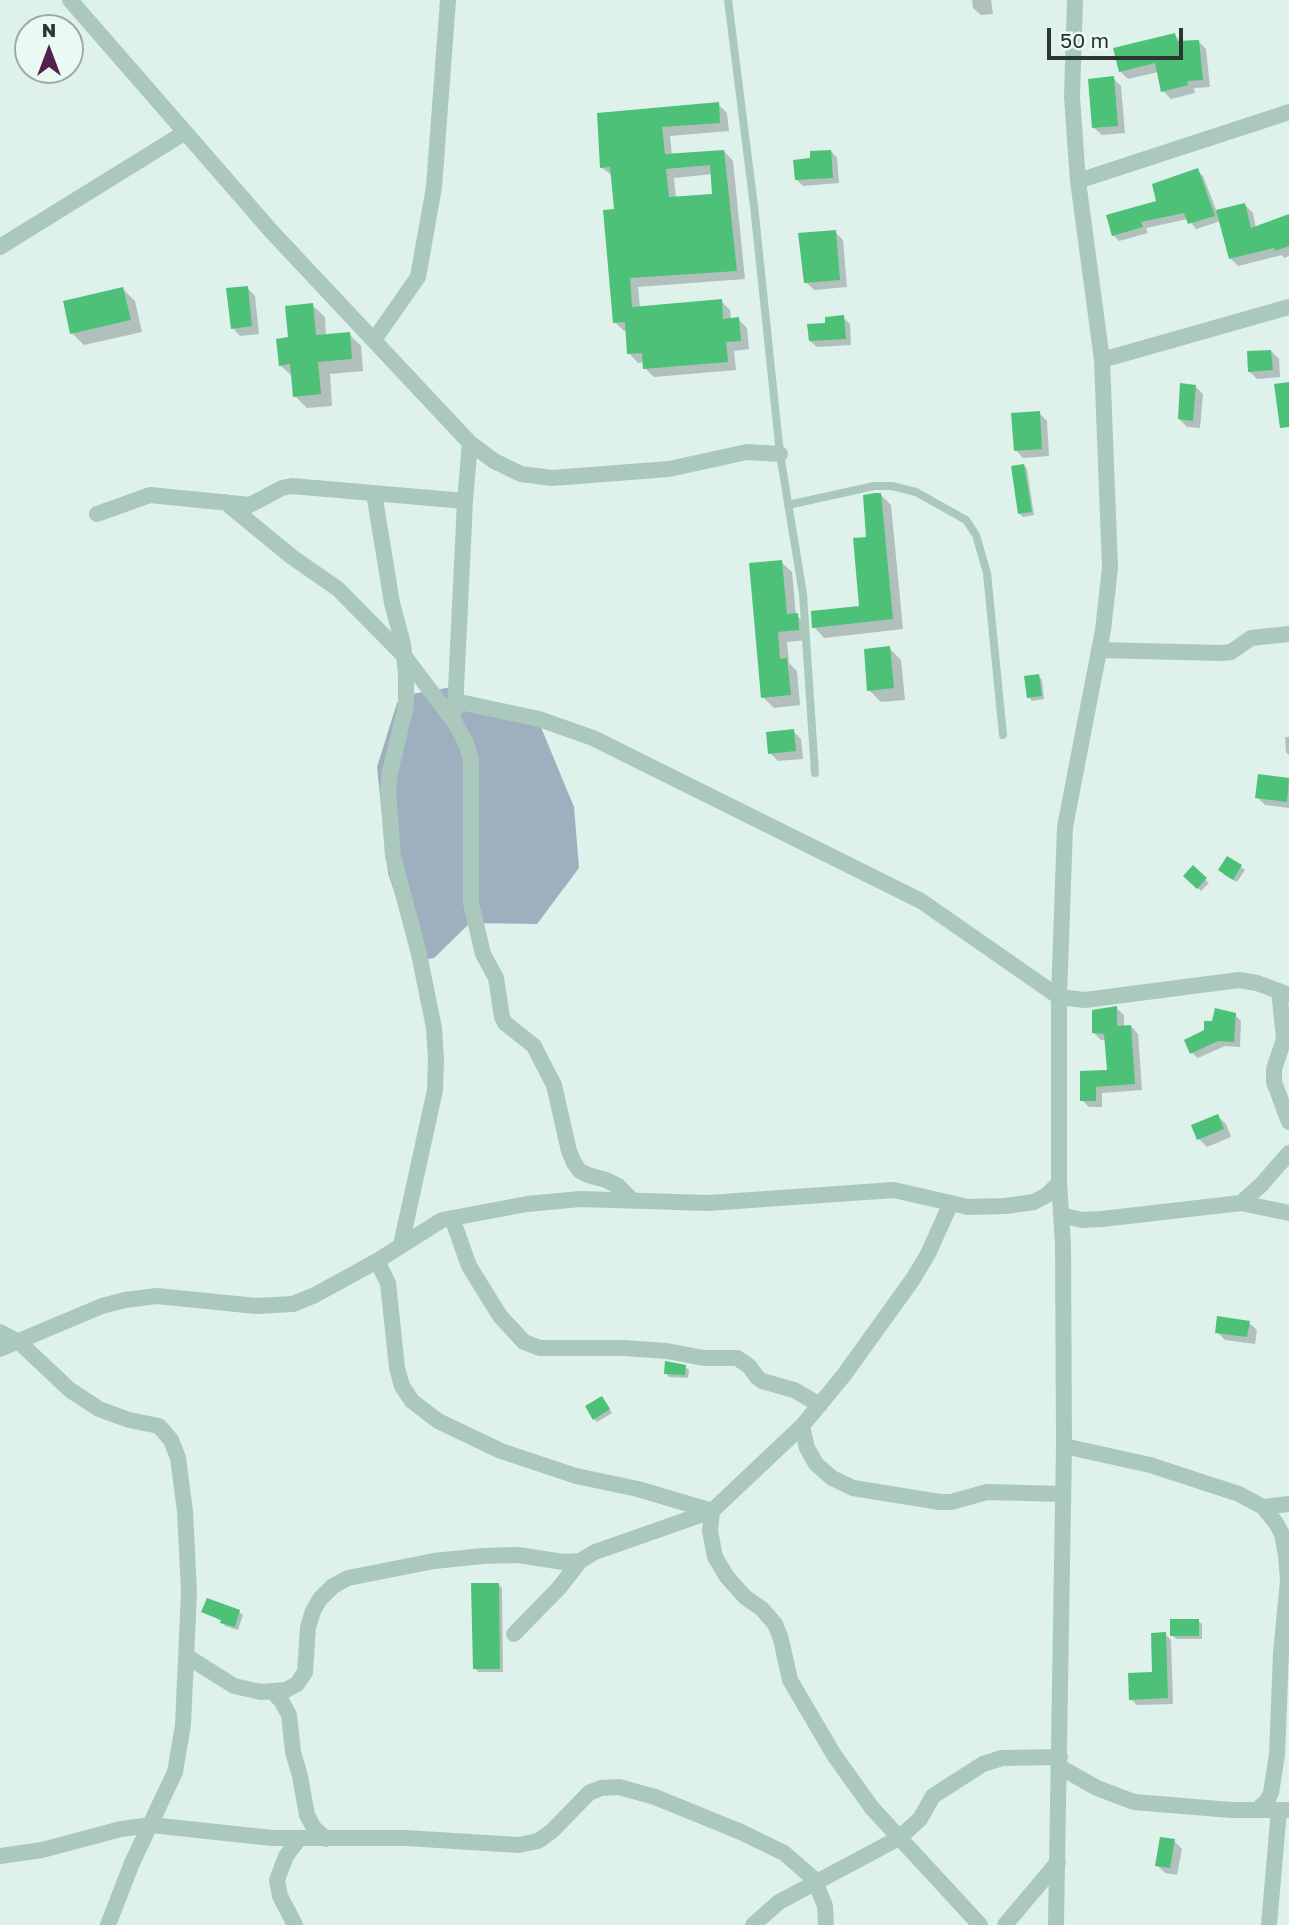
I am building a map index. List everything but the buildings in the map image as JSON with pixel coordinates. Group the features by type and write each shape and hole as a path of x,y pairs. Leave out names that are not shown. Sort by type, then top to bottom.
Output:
{"street":[{"path":"70,0 272,232 470,443 504,467 541,477 669,469 747,452 780,454"},
{"path":"374,340 418,277 434,187 448,0"},
{"path":"1056,1925 1064,1446 1059,997 1065,827 1098,650 1110,568 1102,360 1078,181 1072,97 1075,0"},
{"path":"1078,181 1289,112"},
{"path":"0,247 184,133"},
{"path":"1102,360 1289,307"},
{"path":"454,723 464,501 470,443"},
{"path":"97,514 150,495 251,505 282,488 292,486 464,501"},
{"path":"374,493 392,603 405,657 406,706 388,791 393,856 419,954 434,1028 436,1059 435,1090 401,1245"},
{"path":"225,502 292,557 338,589 405,657 466,743 471,760 471,903 483,954 496,978 502,1017 505,1023 534,1046 554,1086 574,1163 580,1171 618,1186 632,1200"},
{"path":"1098,650 1222,653 1231,652 1251,638 1289,634"},
{"path":"454,701 539,719 593,738 921,901 1059,997 1085,1000 1229,980 1250,981 1284,993 1284,1040 1274,1069 1274,1083 1289,1122"},
{"path":"1241,1203 1289,1153"},
{"path":"0,1349 102,1306 125,1300 157,1296 256,1306 293,1304 377,1261 442,1220 527,1204 580,1199 708,1203 894,1190 968,1207 1022,1205 1047,1195 1059,1183"},
{"path":"514,1634 559,1588 580,1561 595,1552 712,1511 802,1426 913,1279 928,1254 951,1203"},
{"path":"1061,1215 1082,1220 1102,1219 1241,1203 1289,1213"},
{"path":"452,1218 469,1266 500,1316 524,1342 540,1348 622,1348 667,1351 704,1358 737,1358 749,1366 762,1381 794,1390 820,1405"},
{"path":"377,1261 388,1283 397,1368 402,1386 412,1401 438,1421 501,1451 576,1476 638,1489 712,1511"},
{"path":"0,1332 19,1342 70,1390 99,1409 129,1420 159,1426 171,1440 178,1458 186,1511 189,1592 183,1724 177,1763 170,1783 132,1863 108,1925"},
{"path":"802,1426 807,1448 816,1464 832,1478 853,1488 940,1502 951,1502 987,1492 1063,1494"},
{"path":"1064,1446 1186,1476 1239,1494 1264,1507 1282,1534 1288,1581 1281,1653 1277,1755 1271,1793 1258,1809"},
{"path":"1264,1507 1289,1504"},
{"path":"712,1511 710,1531 715,1557 727,1577 775,1624 790,1680 849,1778 899,1839 980,1925"},
{"path":"188,1657 234,1686 273,1692 286,1690 303,1678 309,1618 320,1598 333,1586 348,1578 434,1561 483,1556 518,1555 563,1562 580,1561"},
{"path":"273,1692 289,1715 293,1752 307,1815 314,1828 326,1839"},
{"path":"753,1925 779,1902 899,1839 920,1819 933,1796 983,1764 1002,1758 1060,1762 1097,1788 1134,1802 1231,1810 1284,1810 1269,1925"},
{"path":"0,1856 42,1850 121,1829 151,1825 299,1839 405,1838 519,1845 538,1841 552,1831 589,1793 601,1788 619,1787 654,1797 741,1832 784,1853 817,1884 825,1906 826,1925"},
{"path":"295,1925 280,1896 277,1880 286,1856 299,1839"},
{"path":"1005,1925 1058,1862"}],"lane":[{"path":"728,0 754,206 780,454 803,594 815,773"},
{"path":"788,505 874,486 892,486 916,492 966,520 976,535 987,573 1003,734"}],"shaded area":[{"path":"452,687 477,705 538,720 574,807 579,868 537,924 470,923 434,958 428,959 410,939 388,873 377,767 397,703 412,694"}]}
